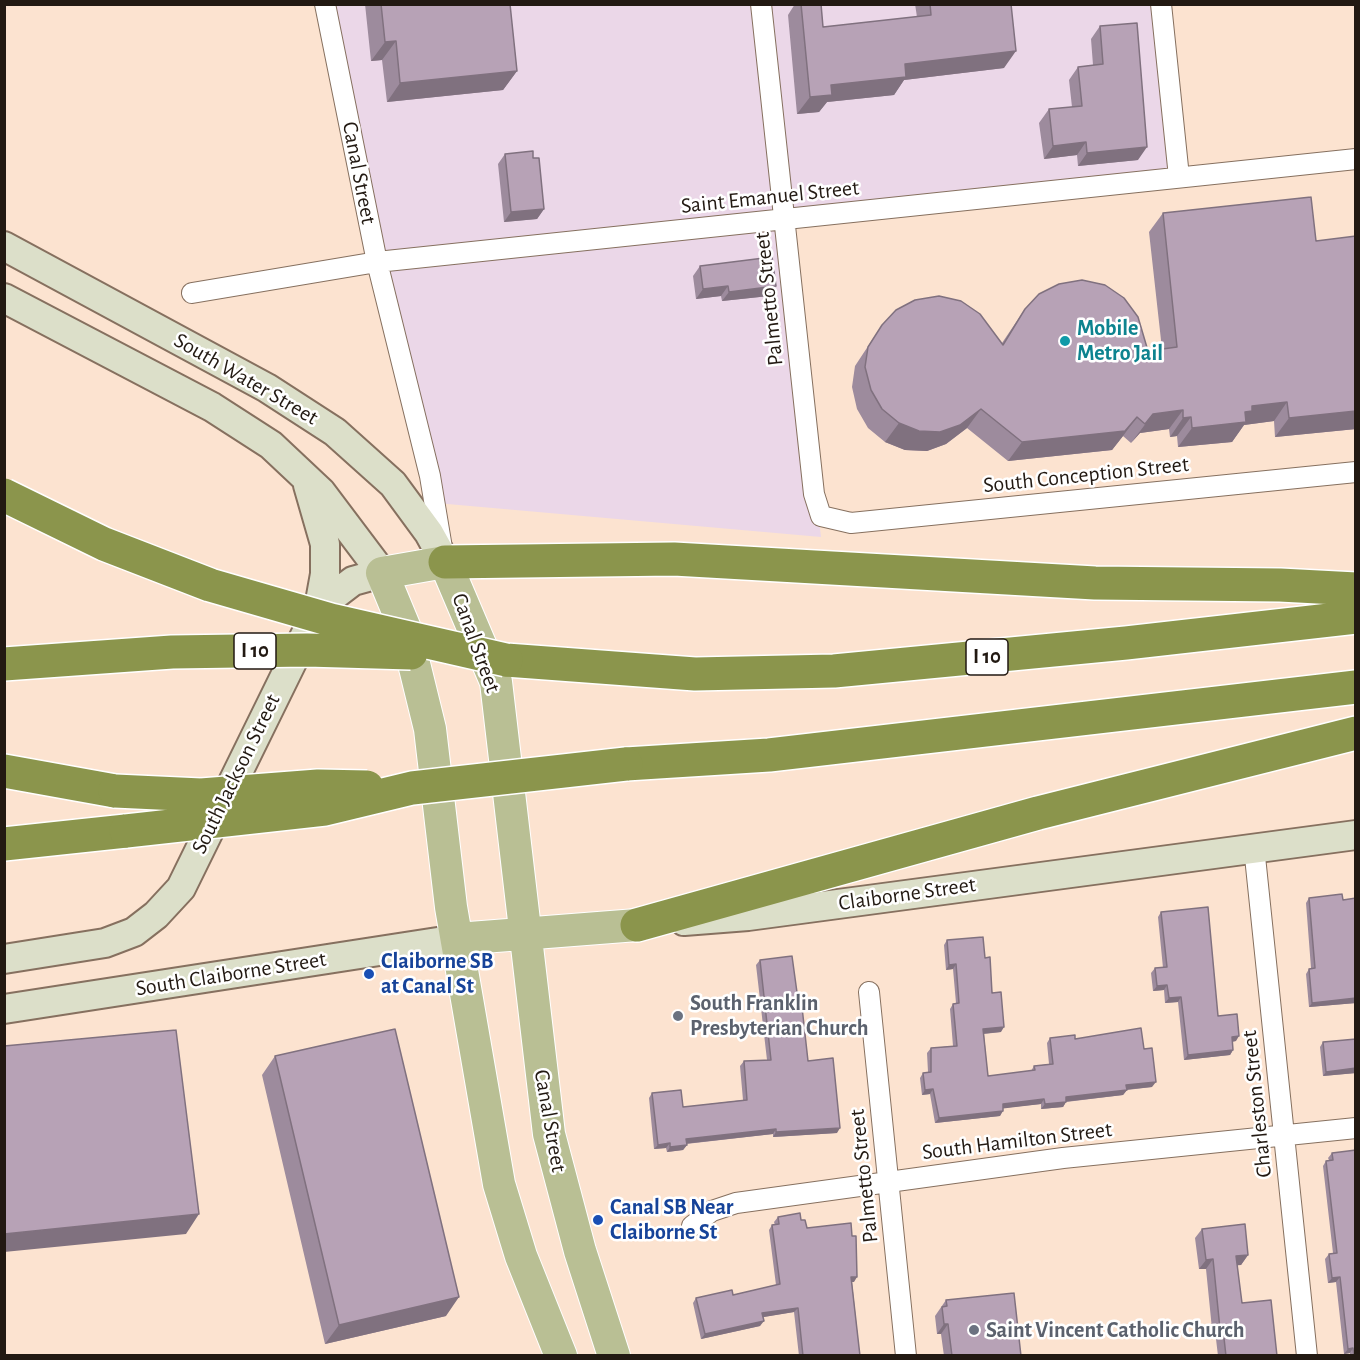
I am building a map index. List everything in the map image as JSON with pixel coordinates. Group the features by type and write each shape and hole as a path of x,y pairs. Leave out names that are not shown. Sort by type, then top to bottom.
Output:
{"highway":[{"path":"4,495 104,544 210,585 320,617 506,660"},
{"path":"445,562 674,559 1095,583 1356,589"},
{"name":"I 10","path":"4,664 172,652 307,650 425,653 695,674 834,671 1115,645 1356,617"},
{"path":"4,844 325,809 412,788 626,764 770,755 1356,687"},
{"path":"637,925 1038,813 1356,733"},
{"path":"4,771 115,791 201,795 318,786 412,788"}],"main road":[{"name":"South Jackson Street","path":"382,573 445,562"},
{"name":"Canal Street","path":"445,562 496,682 549,1134 570,1217 614,1356"},
{"path":"382,573 406,631 425,700 434,752 457,939 499,1184 521,1256 561,1356"},
{"name":"Claiborne Street","path":"457,939 524,936 637,925"}],"street":[{"name":"Canal Street","path":"325,4 377,262 430,476 445,562"},
{"name":"Palmetto Street","path":"761,4 814,494 821,516"},
{"path":"1161,4 1179,177"},
{"name":"Saint Emanuel Street","path":"192,293 377,262 1356,159"},
{"name":"South Water Street","path":"4,246 267,388 335,432 393,484 429,533 445,562"},
{"name":"South Water Street","path":"4,298 233,420 271,445 304,474 338,512 382,573"},
{"name":"South Conception Street","path":"821,516 851,523 1356,472"},
{"path":"304,474 325,544 325,574 319,607"},
{"name":"South Jackson Street","path":"4,959 105,943 134,932 156,915 181,888 319,607 353,581 382,573"},
{"name":"Claiborne Street","path":"637,925 748,916 1356,835"},
{"name":"Charleston Street","path":"1254,847 1307,1356"},
{"name":"South Claiborne Street","path":"4,1009 457,939"},
{"name":"Palmetto Street","path":"869,992 906,1356"},
{"name":"South Hamilton Street","path":"692,1226 712,1211 736,1203 1063,1158 1356,1128"},
{"path":"598,1308 600,1356"}],"shaded area":[{"path":"328,5 1159,5 1179,177 784,219 821,537 436,503"}],"building":[{"path":"381,4 510,4 517,71 400,83 396,41 385,42"},
{"path":"801,4 821,4 823,27 931,15 930,4 1011,4 1016,51 905,64 906,77 831,85 832,95 810,97"},
{"path":"1137,23 1147,147 1087,153 1086,142 1053,146 1049,109 1082,106 1078,67 1103,64 1100,26"},
{"path":"533,151 533,158 539,158 544,209 511,212 505,154"},
{"name":"Mobile Metro Jail","path":"1311,197 1316,241 1356,236 1356,411 1289,418 1287,402 1252,406 1252,411 1245,412 1246,422 1192,428 1191,417 1183,418 1183,410 1153,414 1145,424 1137,417 1125,431 1022,442 981,409 960,425 940,432 919,431 899,423 882,409 871,390 865,367 868,347 882,325 896,310 915,300 939,296 961,301 980,314 1003,345 1025,309 1039,294 1059,284 1082,280 1105,285 1124,298 1138,317 1148,351 1177,347 1163,213"},
{"path":"772,257 776,286 729,292 728,286 703,289 700,266"},
{"path":"1342,894 1343,900 1356,898 1356,998 1312,1003 1309,969 1315,968 1309,898"},
{"path":"1208,907 1218,1016 1237,1014 1239,1036 1232,1037 1233,1050 1188,1055 1181,997 1169,998 1167,985 1157,986 1155,968 1167,967 1161,912"},
{"path":"983,937 985,958 990,957 992,993 1001,992 1004,1027 983,1029 988,1076 1035,1070 1034,1066 1053,1064 1050,1038 1075,1035 1075,1039 1141,1028 1144,1049 1152,1048 1156,1082 1126,1085 1127,1090 1066,1097 1066,1102 1045,1104 1044,1099 1003,1104 1003,1111 939,1118 933,1089 925,1090 923,1073 931,1072 931,1048 957,1046 953,1004 959,1003 956,964 949,965 947,940"},
{"path":"792,956 799,1007 802,1007 808,1061 833,1058 840,1128 776,1132 776,1129 686,1139 687,1145 670,1147 670,1143 658,1145 652,1093 681,1090 683,1107 747,1100 744,1061 771,1060 760,960"},
{"path":"395,1029 459,1297 339,1325 275,1056"},
{"path":"176,1030 199,1214 4,1234 4,1046"},
{"path":"1356,1039 1356,1068 1326,1072 1323,1042"},
{"path":"1356,1150 1356,1356 1354,1356 1353,1348 1348,1349 1340,1277 1332,1278 1329,1254 1337,1253 1326,1161 1333,1160 1332,1153"},
{"path":"800,1213 801,1220 805,1220 807,1228 851,1223 852,1236 856,1236 857,1277 851,1277 860,1356 803,1356 798,1308 762,1313 764,1321 705,1334 696,1298 732,1290 733,1295 780,1284 772,1225 779,1224 778,1217"},
{"path":"1245,1224 1248,1255 1236,1256 1242,1303 1271,1300 1277,1356 1226,1356 1223,1329 1220,1329 1213,1259 1206,1260 1202,1229"},
{"name":"Saint Vincent Catholic Church","path":"1014,1293 1021,1356 952,1356 948,1324 944,1324 942,1307 947,1306 946,1300"}],"place":[{"name":"Mobile Metro Jail","path":"1065,341"},
{"name":"Claiborne SB at Canal St","path":"369,974"},
{"name":"South Franklin Presbyterian Church","path":"678,1016"},
{"name":"Canal SB Near Claiborne St","path":"598,1220"},
{"name":"Saint Vincent Catholic Church","path":"974,1330"}]}
